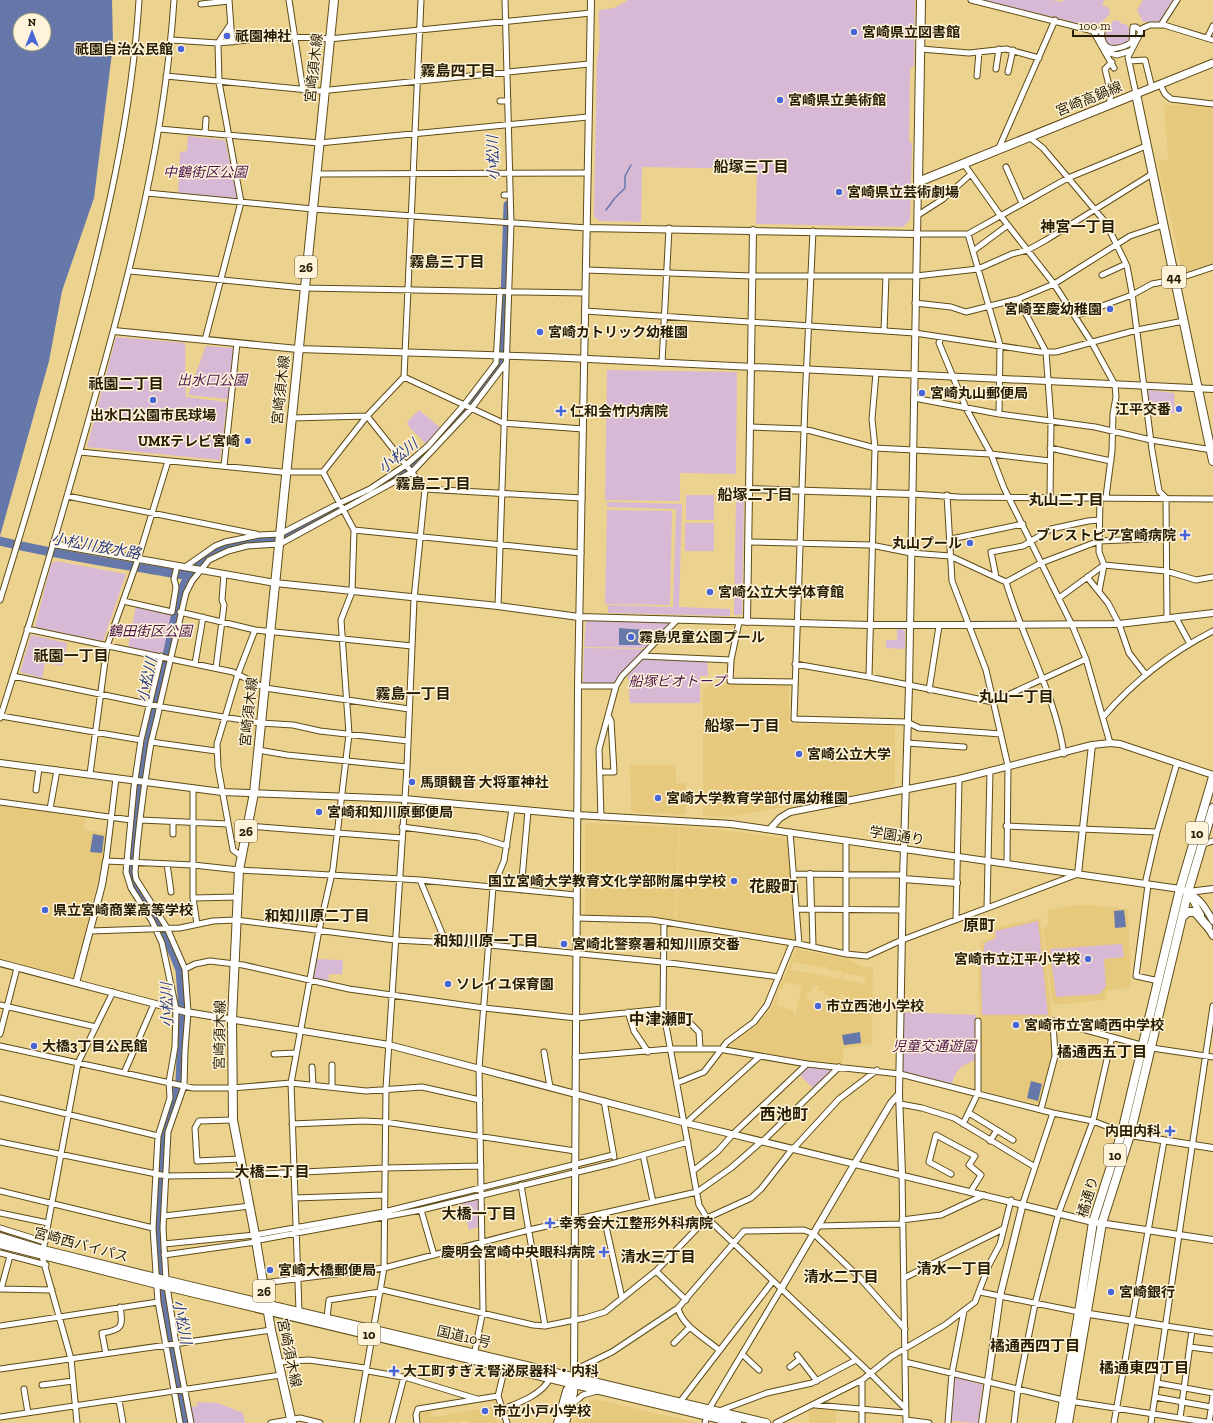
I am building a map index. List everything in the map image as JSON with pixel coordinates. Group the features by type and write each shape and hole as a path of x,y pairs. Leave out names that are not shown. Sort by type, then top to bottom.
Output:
{"main road":[{"name":"宮崎須木線","path":"291,1422 266,1307 256,1239 234,1120 232,1088 232,1019 239,870 254,793 334,0"},
{"path":"918,182 921,0"},
{"path":"1136,94 1213,63"},
{"name":"宮崎高鍋線","path":"918,182 1109,105 1123,95 1136,94 1213,460"},
{"name":"10","path":"1180,889 1213,776"},
{"name":"10","path":"1188,892 1213,808"},
{"name":"橘通り","path":"1060,1423 1066,1401 1102,1223 1130,1135 1148,1047 1159,981 1180,889"},
{"name":"橘通り","path":"1083,1313 1093,1222 1148,1047 1188,892"},
{"path":"1182,918 1188,912 1195,912 1210,924"},
{"name":"宮崎西バイパス","path":"0,1236 161,1282"},
{"name":"宮崎西バイパス","path":"0,1244 43,1249"},
{"name":"国道10号","path":"161,1282 474,1357 573,1376 680,1402 707,1416"},
{"name":"国道10号","path":"266,1307 298,1311 374,1332"},
{"name":"国道10号","path":"474,1357 505,1367 550,1378 573,1376 600,1390 738,1423"},
{"path":"565,1423 573,1393 573,1376"},
{"path":"558,1423 573,1376"},
{"name":"橘通り","path":"1066,1401 1068,1423"},
{"name":"国道10号","path":"707,1416 718,1411 766,1423"}],"street":[{"path":"0,600 48,440 97,259 131,82 139,0"},
{"path":"141,740 0,717 53,545 130,271 147,194 159,129 171,40 174,0"},
{"path":"289,0 296,36 303,90"},
{"path":"323,472 367,416 404,377 421,0"},
{"path":"498,606 505,364 511,224 505,0"},
{"path":"573,1376 578,686 591,0"},
{"path":"971,0 1091,30 1105,50 1114,68"},
{"path":"1161,25 1177,0"},
{"path":"201,4 229,1 232,42"},
{"path":"171,40 218,43 296,36 330,39 591,13"},
{"path":"998,150 1055,20"},
{"path":"205,340 222,281 241,202 219,82 218,43 230,25"},
{"path":"1136,94 1128,59 1130,51 1142,30 1150,25 1161,25 1213,40"},
{"path":"1207,38 1213,26"},
{"path":"1095,34 1099,30 1102,31 1104,44 1113,48 1126,46 1132,42 1133,27 1142,30"},
{"path":"921,49 969,53 999,49 1014,50 1039,58"},
{"path":"996,69 999,49"},
{"path":"1008,72 1014,50"},
{"path":"1105,50 1117,55 1130,51"},
{"path":"977,76 979,52"},
{"path":"1128,59 1145,60 1152,88"},
{"path":"1109,105 1111,94 1105,69 1111,65 1112,62"},
{"path":"166,76 303,90 325,90 501,74 590,64"},
{"path":"1160,84 1165,94 1171,99 1213,104"},
{"path":"500,101 508,101"},
{"path":"159,129 319,143 588,117"},
{"path":"205,133 206,119"},
{"path":"1029,137 1043,148 1106,223 1126,264 1132,295 1159,491 1166,498 1167,619"},
{"path":"147,194 504,224 586,228 669,228 968,234 1068,178 1146,146"},
{"path":"964,164 1000,215 1054,284 1092,343 1115,385 1111,461 1106,497"},
{"path":"1006,167 1022,204"},
{"path":"316,174 413,175 588,173"},
{"path":"918,215 943,199 971,174"},
{"path":"586,270 752,276 916,276 978,269 1012,254 1028,250 1096,210 1152,174"},
{"path":"918,182 909,686 903,849 900,1104 906,1422 929,1423"},
{"path":"504,195 510,195"},
{"path":"973,251 1008,225"},
{"path":"915,303 951,307 966,312 1018,299 1054,284 1130,236 1163,225"},
{"path":"662,363 663,317 669,228"},
{"path":"747,622 753,230"},
{"path":"813,231 799,542 794,719 907,722 919,728 1001,734"},
{"path":"968,234 1000,346 999,414"},
{"path":"1102,275 1126,264"},
{"path":"1075,316 1132,295 1152,284 1174,280 1213,266"},
{"path":"130,271 304,288 585,293"},
{"path":"884,331 886,276"},
{"path":"67,496 152,512 280,540 340,502 370,489 406,465 468,407 496,363 498,356 500,291"},
{"path":"1018,299 1046,352 1051,421 1050,497"},
{"path":"585,311 915,333 1046,352 1056,352 1137,330 1184,321"},
{"path":"114,331 298,349 584,359 1213,390"},
{"path":"941,337 939,343 952,378 966,408 991,454 1009,497 1072,625 1086,659 1097,703 1104,716 1110,743"},
{"path":"224,466 237,343"},
{"path":"180,1423 158,1302 164,1255 164,1216 168,1132 184,1086 187,1012 185,969 167,928 136,879 136,862 151,742 155,724 160,712 159,706 180,612 186,593 199,570 209,560 228,551 280,540 344,509 412,472 505,364"},
{"path":"869,677 874,448 872,419 876,373"},
{"path":"404,377 503,423 583,429"},
{"path":"914,398 999,414 1095,427 1151,440 1212,450"},
{"path":"291,418 367,416"},
{"path":"367,416 426,489 502,495 582,498"},
{"path":"750,427 804,429 874,448 991,454 1050,461"},
{"path":"1050,448 1111,461"},
{"path":"80,452 286,472 323,472"},
{"path":"90,774 107,646 134,571 168,461"},
{"path":"298,1311 291,1083 309,980 331,876 338,833 349,734 341,620 352,592 354,530 323,472"},
{"path":"358,1423 368,1371 384,1268 385,1122 391,995 407,767 414,599 426,489"},
{"path":"750,489 948,495 959,497 1213,499"},
{"path":"948,495 952,581 986,670 1008,766 1006,826 1007,864"},
{"path":"1099,591 1104,565 1099,552 1100,497"},
{"path":"996,577 991,552 1023,546 1051,529 1099,520"},
{"path":"951,539 1023,524"},
{"path":"354,530 500,546 581,553"},
{"path":"188,568 216,546 258,535"},
{"path":"1006,582 1042,563 1099,541 1166,538"},
{"path":"749,542 799,542 871,545 911,553 950,556 1006,582 1014,608 1043,680 1060,728 1064,754"},
{"path":"53,545 138,558 275,583 414,599 498,606 579,617 910,626 969,626 1021,624 1119,624 1213,613"},
{"path":"1059,598 1104,565 1166,571 1196,580 1213,577"},
{"path":"123,601 172,612 176,587 174,579 177,566"},
{"path":"216,668 223,622 224,574"},
{"path":"1087,577 1099,591 1119,624 1129,653 1146,675"},
{"path":"180,612 255,630 412,646"},
{"path":"195,664 203,617"},
{"path":"1176,618 1189,642"},
{"path":"601,817 599,749 609,717 616,686 622,676 677,620"},
{"path":"739,622 731,660 730,681 795,682"},
{"path":"929,690 938,626"},
{"path":"27,629 216,668 238,674 265,688 409,709"},
{"path":"241,856 232,850 216,751 238,674 255,630"},
{"path":"1104,716 1146,675 1189,642 1213,631"},
{"path":"160,656 141,740 131,820 127,880 156,929 166,957 177,1010 170,1098 158,1136 158,1175 153,1228 161,1282 176,1344 191,1423"},
{"path":"642,656 731,660"},
{"path":"796,664 993,702 1086,659"},
{"path":"13,676 159,706 261,723 292,725 320,731 408,741"},
{"path":"578,686 616,686"},
{"path":"600,772 614,772 611,721 609,717"},
{"path":"151,742 216,751"},
{"path":"907,743 964,747"},
{"path":"770,829 780,818 790,812 906,791 1064,754 1092,745 1110,743 1120,744 1213,776"},
{"path":"576,918 652,920 799,944 846,954 867,956 902,940 1078,874 1092,745"},
{"path":"258,750 287,755 407,767"},
{"name":"学園通り","path":"0,763 222,792 404,799 601,817 731,824 1180,889 1188,892"},
{"path":"1159,981 1136,976 1146,884 1157,832 1177,764"},
{"path":"36,790 39,768"},
{"path":"50,810 57,770"},
{"path":"987,908 990,771"},
{"path":"76,983 106,861 116,778"},
{"path":"956,920 959,779"},
{"path":"193,788 192,898 197,924"},
{"path":"0,802 131,820"},
{"path":"474,1357 483,1313 479,1068 494,887 504,861 512,809"},
{"path":"521,890 528,811"},
{"path":"141,820 228,824"},
{"path":"173,822 173,834"},
{"path":"247,826 402,838"},
{"path":"1006,826 1157,832"},
{"path":"402,827 478,836 507,846"},
{"path":"790,832 799,944"},
{"path":"846,840 846,954"},
{"path":"1203,844 1213,841"},
{"path":"106,861 192,865 239,870 331,876 420,880 576,895"},
{"path":"167,864 171,892"},
{"path":"793,874 846,874 903,877 956,883"},
{"path":"810,874 813,947"},
{"path":"420,880 446,943"},
{"path":"1188,892 1213,889"},
{"path":"1188,892 1200,900 1210,924 1213,936"},
{"path":"192,898 238,897"},
{"path":"796,909 902,910"},
{"path":"90,931 180,928 197,924 236,920 395,940 490,945 662,962 779,978"},
{"path":"664,922 662,1009 685,1122 699,1205 707,1218 870,1373 905,1410"},
{"path":"676,1082 704,1072 719,1049 761,1014 767,1006 792,944"},
{"path":"185,969 195,964 210,961 235,964 340,987 484,1008 576,1018 662,1009"},
{"path":"0,963 177,1010 389,1045 685,1122 1011,1200 1093,1222 1213,1240"},
{"path":"0,1034 17,968"},
{"path":"77,1423 71,1359 52,1290 43,1249 78,1063 113,992"},
{"path":"124,1073 154,1004"},
{"path":"0,1005 96,1027"},
{"path":"1150,1423 1180,1235 1213,1006"},
{"path":"628,1012 634,1031 648,1052"},
{"path":"682,1015 699,1032 700,1049"},
{"path":"963,1124 978,1093 978,1021"},
{"path":"1041,1109 1055,1056 1053,1021 1148,1047 1213,1057"},
{"path":"1014,1423 1018,1390 1035,1304 1059,1212 1093,1121 1112,1037"},
{"path":"0,1046 193,1088 232,1088 291,1083 366,1090 422,1087 480,1100"},
{"path":"575,1057 670,1049 719,1049 807,1064 877,1070 900,1074 978,1093 1053,1113 1093,1121 1130,1135 1213,1148"},
{"path":"544,1052 550,1087"},
{"path":"274,1054 296,1053"},
{"path":"685,1122 760,1056"},
{"path":"332,1064 332,1087"},
{"path":"693,1171 718,1151 733,1134 807,1064"},
{"path":"312,1067 313,1085"},
{"path":"263,1283 384,1268 529,1230 697,1192 726,1172 763,1141 839,1067"},
{"path":"327,1318 329,1300 380,1292 383,1290 545,1326 574,1321 605,1312 656,1271 707,1218 751,1198 764,1186 794,1148 839,1099 877,1070"},
{"path":"707,1416 855,1163 891,1103 900,1094"},
{"path":"0,1098 158,1136"},
{"path":"604,1101 615,1162"},
{"path":"900,1104 922,1108 954,1118 1035,1167"},
{"path":"968,1113 1012,1140"},
{"path":"982,1423 1000,1296 1023,1203 1053,1113"},
{"path":"234,1120 199,1121 197,1123 195,1128 197,1161 240,1159"},
{"path":"292,1124 363,1121 385,1122 575,1151"},
{"path":"990,1141 997,1130"},
{"path":"951,1174 930,1162 936,1135 975,1156 969,1165 981,1175 971,1191"},
{"path":"1114,1423 1164,1141"},
{"path":"0,1142 166,1176 244,1176 384,1168 481,1166"},
{"path":"164,1255 256,1239 296,1227 421,1210 615,1162 688,1142"},
{"path":"643,1154 653,1202"},
{"path":"164,1244 259,1240 296,1233 384,1215 613,1155"},
{"path":"521,1185 545,1326"},
{"path":"0,1191 153,1228"},
{"path":"818,1226 902,1222 942,1215 985,1194"},
{"path":"295,1198 384,1195"},
{"path":"776,1423 862,1380 892,1356 964,1311 975,1302 989,1265 1000,1244 1011,1200"},
{"path":"164,1216 250,1206"},
{"path":"421,1210 434,1255"},
{"path":"0,1213 48,1223"},
{"path":"603,1213 622,1298"},
{"path":"0,1228 43,1249"},
{"path":"904,1278 1003,1229"},
{"path":"573,1376 579,1368 612,1352 678,1308 744,1231 804,1230 814,1234 859,1276 905,1329"},
{"path":"0,1253 46,1266"},
{"path":"10,1256 1,1289 52,1290"},
{"path":"656,1271 686,1300"},
{"path":"680,1402 773,1281"},
{"path":"980,1292 1083,1313 1213,1333"},
{"path":"0,1326 158,1302"},
{"path":"106,1354 102,1333 114,1331 121,1326 120,1307"},
{"path":"678,1308 680,1316 690,1327 719,1350"},
{"path":"948,1423 952,1373 964,1311"},
{"path":"674,1342 690,1327"},
{"path":"0,1369 271,1330"},
{"path":"1180,1418 1192,1330"},
{"path":"1190,1347 1213,1350"},
{"path":"742,1354 759,1370"},
{"path":"790,1367 798,1357 817,1381"},
{"path":"278,1362 309,1360 359,1367 368,1371 404,1377 477,1399"},
{"path":"718,1411 767,1393 817,1381 856,1360"},
{"path":"905,1362 1066,1401 1210,1423 1213,1396"},
{"path":"505,1367 498,1396 507,1423"},
{"path":"0,1417 280,1375"},
{"path":"392,1423 404,1377"},
{"path":"503,1409 533,1395 545,1387 550,1378"},
{"path":"862,1380 862,1423"},
{"path":"42,1385 73,1381"},
{"path":"1157,1384 1213,1393"},
{"path":"24,1389 28,1413"},
{"path":"569,1407 583,1395 600,1390"},
{"path":"417,1423 416,1416 418,1409 498,1396"},
{"path":"1155,1397 1212,1407"},
{"path":"119,1400 123,1423"},
{"path":"814,1405 862,1409 905,1410"},
{"path":"271,1423 291,1422 300,1418 320,1423"}],"shaded area":[{"path":"1164,105 1213,106 1213,262 1183,273 1157,161 1168,159"},
{"name":"宮崎公立大学","path":"711,684 789,684 789,724 895,726 895,782 890,788 730,817 703,816 703,690"},
{"name":"宮崎大学教育学部付属幼稚園","path":"630,765 676,765 676,783 686,783 686,815 631,812"},
{"name":"県立宮崎商業高等学校","path":"0,805 85,818 84,830 106,833 103,859 74,978 71,980 0,961"},
{"path":"587,823 679,827 675,921 652,917 585,915 585,825"},
{"name":"国立宮崎大学教育文化学部附属中学校","path":"680,827 714,829 785,838 787,840 795,938 793,940 676,921"},
{"name":"宮崎市立江平小学校","path":"1088,905 1128,909 1131,988 1107,990 1105,1000 1053,1005 1043,929 1048,924 1048,910 1067,906"},
{"name":"宮崎市立宮崎西中学校","path":"1040,918 1050,995 1054,1055 1040,1105 981,1090 979,1088 979,965 976,965 973,956 983,953 979,942 994,937 991,929"},
{"name":"市立西池小学校","path":"796,949 847,959 863,967 873,967 872,1044 844,1048 842,1064 812,1062 725,1046 757,1025 772,1006","holes":["793,962 823,968 823,966 827,967 827,969 842,972 841,979 791,970","844,973 866,977 864,984 843,980","784,982 802,986 796,1014 793,1013 793,1010 777,1006 779,990 782,990","813,985 818,986 817,994 819,990 824,991 823,995 840,999 841,994 845,995 845,1000 857,1002 856,1010 806,1000 807,992 811,993"]},
{"name":"市立小戸小学校","path":"495,1399 502,1409 505,1423 501,1410 494,1412 497,1423 467,1423 466,1420 461,1421 461,1423 455,1423 454,1421 443,1423 419,1423 418,1413 420,1411","holes":["493,1401 494,1404 491,1405 491,1407 435,1417 431,1416 431,1411"]},
{"path":"594,1399 699,1423 575,1423 578,1409"},
{"path":"814,1407 836,1408 836,1423 809,1423 809,1409"}],"green space":[{"path":"628,0 915,0 914,66 910,69 909,141 912,144 910,220 903,227 756,224 757,169 642,167 641,222 599,221 594,216 597,59 600,41 599,10 614,8"},
{"path":"983,0 1053,0 1060,2 1065,0 1104,0 1102,5 1109,8 1110,13 1101,22 1089,26"},
{"path":"1143,0 1173,0 1159,22 1143,22 1137,10"},
{"path":"1118,20 1122,24 1126,24 1132,33 1130,41 1118,46 1113,46 1107,42 1107,25 1111,25 1113,21"},
{"name":"中鶴街区公園","path":"188,136 225,140 238,201 178,195 180,152 187,151"},
{"name":"出水口公園市民球場","path":"116,337 185,343 186,397 227,402 220,460 87,447"},
{"name":"出水口公園","path":"206,346 234,348 228,399 188,395"},
{"path":"607,370 737,372 736,474 680,473 680,501 605,500"},
{"path":"1149,390 1174,393 1175,413 1165,413 1164,408 1149,409 1147,393"},
{"path":"419,410 442,429 427,445 410,428 407,422"},
{"path":"718,493 744,494 742,615 734,615 736,497 718,497"},
{"path":"686,495 714,495 714,520 686,520"},
{"path":"607,502 682,504 679,607 730,609 730,616 608,613 608,605 673,607 676,509 607,507"},
{"path":"607,510 672,511 670,605 605,604"},
{"path":"685,523 714,523 714,551 685,551"},
{"path":"56,561 126,574 103,641 35,627 51,564"},
{"name":"鶴田街区公園","path":"136,606 173,614 163,654 128,647"},
{"path":"586,620 669,622 671,624 647,648 584,647"},
{"path":"897,628 905,630 905,649 886,648 886,640 897,640"},
{"path":"31,635 67,643 63,666 45,663 42,678 20,672"},
{"path":"584,648 647,649 615,683 583,684"},
{"name":"船塚ビオトープ","path":"644,658 707,661 708,676 700,676 700,703 630,703 628,675"},
{"path":"1038,921 1048,1015 982,1015 981,965 985,943 996,938 995,931"},
{"path":"1122,944 1124,957 1104,959 1106,986 1100,994 1056,997 1050,949"},
{"path":"315,959 343,960 342,974 329,974 328,982 314,979 312,977"},
{"name":"児童交通遊園","path":"901,1012 976,1015 976,1060 967,1064 957,1072 952,1084 900,1072"},
{"path":"809,1066 833,1068 833,1070 813,1088 800,1075"},
{"path":"478,1200 480,1226 469,1230 462,1203"},
{"path":"955,1377 983,1385 978,1423 950,1421"},
{"path":"197,1402 218,1403 243,1413 245,1423 192,1423 190,1407 197,1406"}],"water":[{"path":"0,0 112,0 113,45 94,198 62,291 49,361 0,536"},
{"name":"霧島児童公園プール","path":"619,628 644,630 643,645 619,645"},
{"path":"93,834 104,836 102,853 90,852"},
{"path":"1124,910 1126,927 1115,928 1114,911"},
{"path":"860,1032 861,1043 844,1045 842,1035"},
{"path":"1031,1081 1042,1084 1038,1101 1027,1098"}],"waterway":[{"path":"616,197 625,188 625,176 631,165"},
{"path":"606,210 615,198"},
{"name":"小松川","path":"451,428 503,361 508,205"},
{"name":"小松川","path":"187,1423 163,1296 158,1225 165,1131 180,1082 183,1008 180,970 169,943 133,881 130,868 141,779 180,594 188,578 200,563 224,546 274,540 294,533 338,507 389,483 410,468 428,451"},
{"name":"小松川放水路","path":"0,541 70,556 188,576"}],"place":[{"name":"宮崎県立図書館","path":"854,32"},
{"name":"祇園神社","path":"227,36"},
{"name":"祇園自治公民館","path":"181,49"},
{"name":"宮崎県立美術館","path":"780,100"},
{"name":"宮崎県立芸術劇場","path":"839,192"},
{"name":"宮崎至慶幼稚園","path":"1110,309"},
{"name":"宮崎カトリック幼稚園","path":"540,332"},
{"name":"宮崎丸山郵便局","path":"922,393"},
{"name":"出水口公園市民球場","path":"153,400"},
{"name":"江平交番","path":"1179,409"},
{"name":"仁和会竹内病院","path":"561,411"},
{"name":"UMKテレビ宮崎","path":"248,441"},
{"name":"ブレストピア宮崎病院","path":"1185,535"},
{"name":"丸山プール","path":"970,543"},
{"name":"宮崎公立大学体育館","path":"710,592"},
{"name":"霧島児童公園プール","path":"631,637"},
{"name":"宮崎公立大学","path":"799,754"},
{"name":"馬頭観音 大将軍神社","path":"412,782"},
{"name":"宮崎大学教育学部付属幼稚園","path":"658,798"},
{"name":"宮崎和知川原郵便局","path":"319,812"},
{"name":"国立宮崎大学教育文化学部附属中学校","path":"734,881"},
{"name":"県立宮崎商業高等学校","path":"45,910"},
{"name":"宮崎北警察署和知川原交番","path":"564,944"},
{"name":"宮崎市立江平小学校","path":"1088,959"},
{"name":"ソレイユ保育園","path":"448,984"},
{"name":"市立西池小学校","path":"818,1006"},
{"name":"宮崎市立宮崎西中学校","path":"1016,1025"},
{"name":"大橋3丁目公民館","path":"34,1046"},
{"name":"内田内科","path":"1170,1131"},
{"name":"幸秀会大江整形外科病院","path":"550,1223"},
{"name":"慶明会宮崎中央眼科病院","path":"604,1252"},
{"name":"宮崎大橋郵便局","path":"270,1270"},
{"name":"宮崎銀行","path":"1111,1292"},
{"name":"大工町すぎえ腎泌尿器科・内科","path":"394,1371"},
{"name":"市立小戸小学校","path":"485,1411"}],"district":[{"name":"霧島四丁目","path":"458,71"},
{"name":"船塚三丁目","path":"751,167"},
{"name":"神宮一丁目","path":"1078,227"},
{"name":"霧島三丁目","path":"447,262"},
{"name":"祇園二丁目","path":"126,384"},
{"name":"霧島二丁目","path":"433,484"},
{"name":"船塚二丁目","path":"755,495"},
{"name":"丸山二丁目","path":"1066,500"},
{"name":"祇園一丁目","path":"71,656"},
{"name":"霧島一丁目","path":"413,694"},
{"name":"丸山一丁目","path":"1016,697"},
{"name":"船塚一丁目","path":"742,726"},
{"name":"花殿町","path":"773,886"},
{"name":"和知川原二丁目","path":"317,916"},
{"name":"原町","path":"979,925"},
{"name":"和知川原一丁目","path":"486,941"},
{"name":"中津瀬町","path":"661,1019"},
{"name":"橘通西五丁目","path":"1102,1052"},
{"name":"西池町","path":"784,1114"},
{"name":"大橋二丁目","path":"272,1172"},
{"name":"大橋一丁目","path":"479,1214"},
{"name":"清水三丁目","path":"658,1257"},
{"name":"清水一丁目","path":"954,1269"},
{"name":"清水二丁目","path":"841,1277"},
{"name":"橘通西四丁目","path":"1035,1346"},
{"name":"橘通東四丁目","path":"1144,1368"}]}
